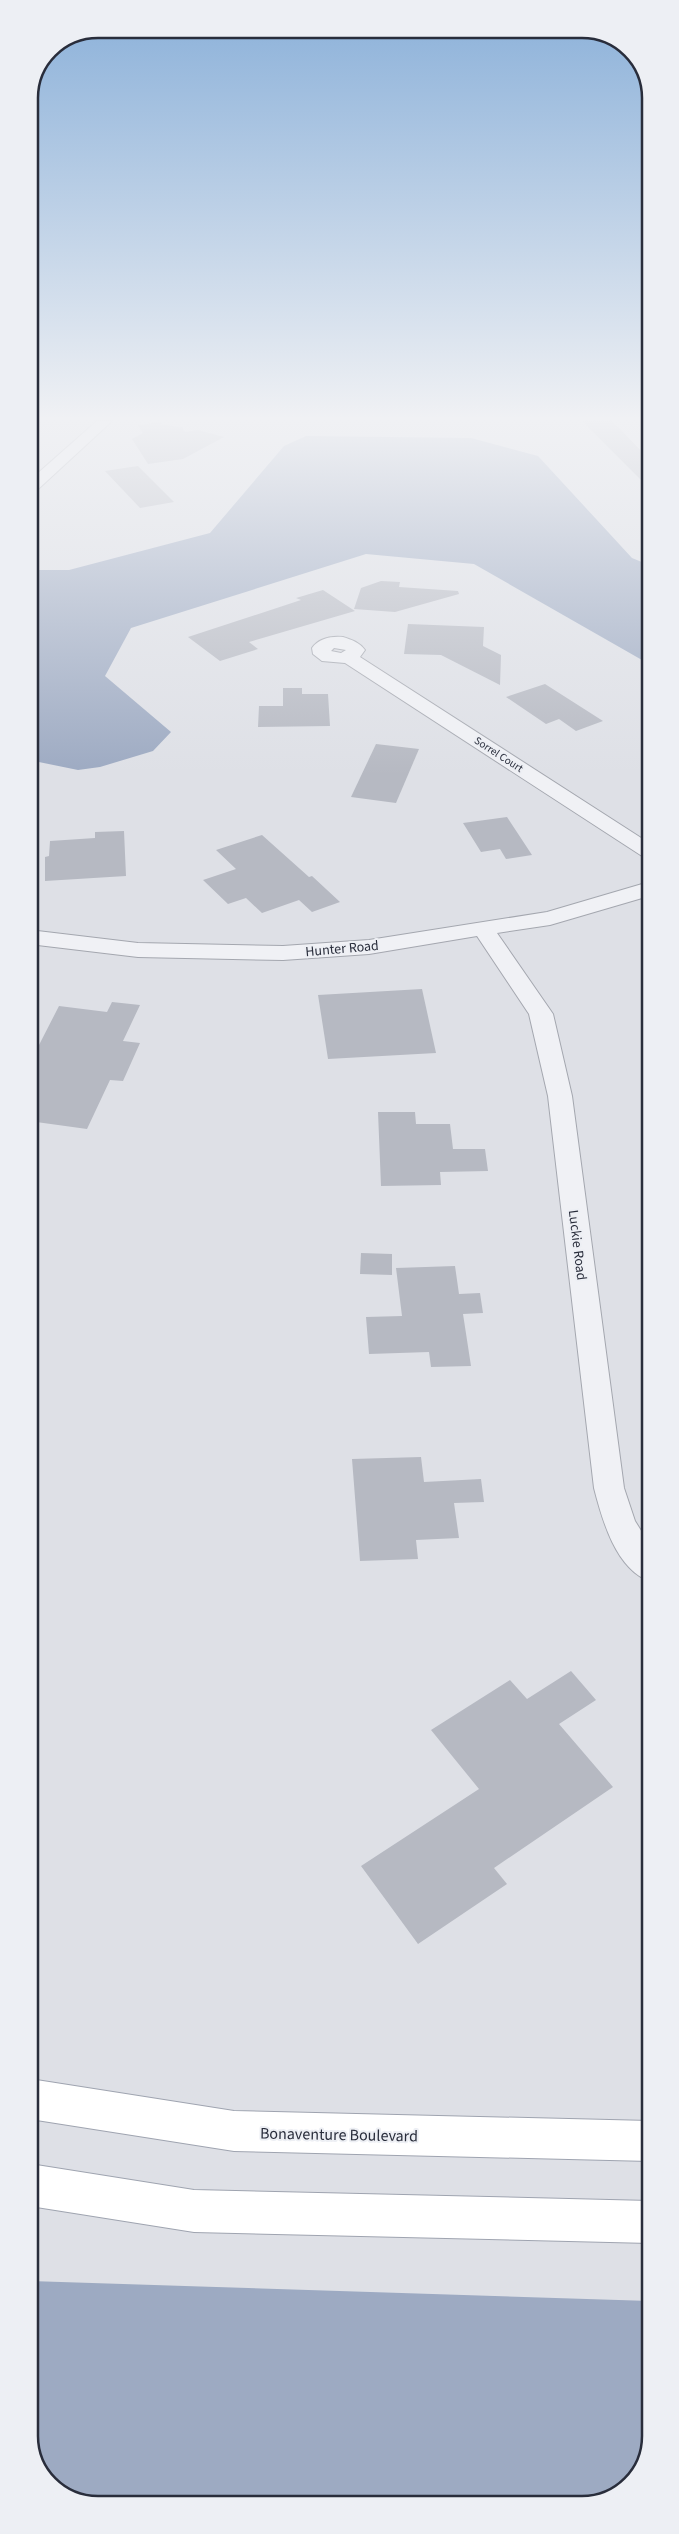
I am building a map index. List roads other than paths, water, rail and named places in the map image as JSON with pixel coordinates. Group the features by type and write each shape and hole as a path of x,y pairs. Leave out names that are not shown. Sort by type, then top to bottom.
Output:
{"main road":[{"name":"Bonaventure Boulevard","path":"38,2100 234,2131 642,2141"},
{"path":"38,2186 194,2211 642,2222"}],"street":[{"name":"Sorrel Court","path":"348,657 642,847"},
{"name":"Hunter Road","path":"38,938 138,950 283,953 369,947 550,918 642,890"},
{"name":"Luckie Road","path":"484,930 541,1014 560,1096 609,1488 617,1518 634,1552 642,1560"}],"water":[{"path":"186,539 615,539 632,558 642,562 642,660 474,564 366,554 131,628 105,676 171,732 153,751 100,767 78,770 38,762 38,570 69,570"},
{"path":"38,2281 642,2301 642,2436 637,2459 627,2476 618,2484 604,2492 581,2496 94,2496 75,2492 52,2476 42,2459 39,2448"}]}
